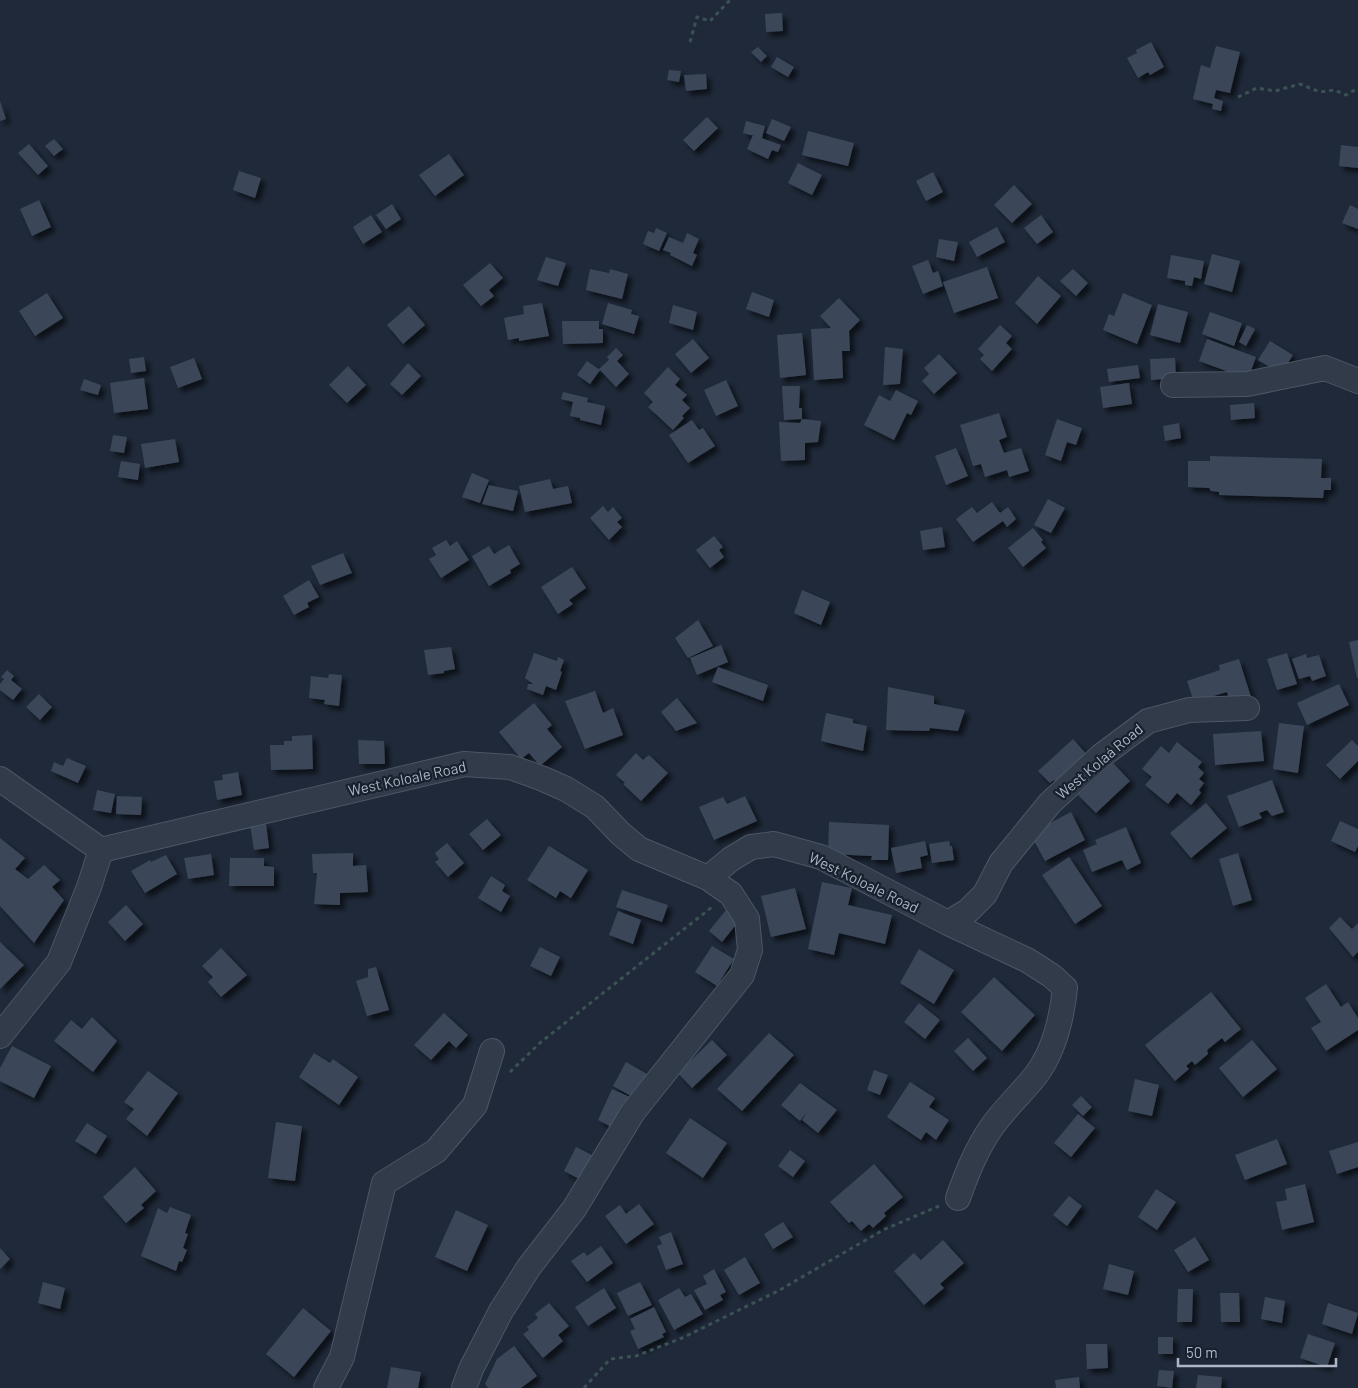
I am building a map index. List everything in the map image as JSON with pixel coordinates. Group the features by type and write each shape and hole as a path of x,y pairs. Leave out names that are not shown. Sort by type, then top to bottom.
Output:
{"street":[{"path":"1172,384 1247,384 1325,368 1358,381"},
{"name":"West Kolaá Road","path":"948,923 968,911 985,894 1001,863 1050,803 1101,756 1148,721 1188,710 1247,708"},
{"name":"West Koloale Road","path":"101,850 464,764 510,767 541,778 595,807 639,849 708,878 731,859 751,847 774,844 821,857 948,923 1027,960 1052,976 1065,988 1062,1013 1051,1046 1038,1073 992,1128 971,1163 958,1198"},
{"path":"0,779 101,850 89,887 59,962 0,1036"},
{"path":"464,1388 471,1369 501,1311 529,1267 574,1209 633,1112 742,975 750,950 747,919 731,894 708,878"},
{"path":"326,1388 342,1357 384,1183 436,1150 475,1105 492,1051"}],"path":[{"path":"690,42 697,17 710,21 730,0"},
{"path":"1238,97 1256,88 1275,90 1300,84 1320,92 1334,90 1346,95 1358,88"},
{"path":"508,1074 541,1042 705,912 731,894"},
{"path":"584,1388 610,1359 636,1356 682,1338 778,1291 883,1230 958,1198"}],"building":[{"path":"782,13 783,31 766,32 765,14"},
{"path":"1151,42 1164,67 1150,75 1148,72 1138,78 1127,58 1137,53 1136,50"},
{"path":"1216,46 1240,52 1230,93 1216,90 1214,98 1223,101 1221,111 1212,109 1213,104 1193,99 1201,65 1210,68"},
{"path":"758,47 767,56 761,62 751,52"},
{"path":"777,57 794,67 788,77 771,67"},
{"path":"669,70 681,71 679,82 667,80"},
{"path":"706,74 707,89 686,91 684,75"},
{"path":"0,101 6,119 0,121"},
{"path":"707,117 718,128 694,151 683,140"},
{"path":"772,119 791,127 784,141 766,133"},
{"path":"746,121 765,126 762,138 743,133"},
{"path":"808,131 854,143 848,166 802,155"},
{"path":"753,135 781,145 778,152 772,150 768,159 747,149"},
{"path":"54,139 63,149 54,156 45,146"},
{"path":"29,144 48,166 38,175 18,153"},
{"path":"1341,145 1358,147 1358,168 1339,166"},
{"path":"449,154 464,175 435,196 419,175"},
{"path":"798,163 822,175 812,195 788,183"},
{"path":"239,171 261,178 255,198 233,190"},
{"path":"933,172 943,192 926,201 916,181"},
{"path":"1014,185 1032,204 1012,223 994,205"},
{"path":"39,200 51,227 32,236 20,209"},
{"path":"392,204 401,219 386,229 376,215"},
{"path":"1350,205 1358,209 1358,229 1342,223"},
{"path":"371,215 382,232 363,244 353,227"},
{"path":"1041,215 1053,232 1037,244 1024,228"},
{"path":"997,227 1005,242 977,257 969,242"},
{"path":"656,228 667,233 659,251 643,244 648,231 654,233"},
{"path":"687,233 699,239 693,253 697,255 692,266 663,250 669,237 683,243"},
{"path":"939,239 958,242 954,261 936,257"},
{"path":"1212,254 1240,261 1232,292 1204,284"},
{"path":"1171,255 1204,261 1201,279 1194,277 1192,286 1185,285 1185,281 1167,278"},
{"path":"546,257 566,263 558,286 537,280"},
{"path":"928,260 933,273 938,271 943,286 923,294 912,266"},
{"path":"490,263 503,278 489,290 494,296 481,306 463,285"},
{"path":"987,267 998,298 954,313 943,282"},
{"path":"590,269 609,273 610,269 628,274 622,299 586,290"},
{"path":"1073,269 1088,283 1076,296 1060,281"},
{"path":"1038,276 1061,296 1037,324 1015,303"},
{"path":"752,292 774,300 769,317 746,309"},
{"path":"47,293 63,318 35,336 19,311"},
{"path":"1123,293 1152,305 1137,344 1103,330 1109,314 1114,316"},
{"path":"839,298 860,320 849,331 850,351 842,351 843,378 814,380 811,329 831,328 820,316"},
{"path":"542,303 549,336 519,341 519,338 508,340 504,318 524,314 523,306"},
{"path":"608,303 632,310 631,314 639,316 634,334 602,324"},
{"path":"1158,304 1188,312 1180,343 1150,335"},
{"path":"673,305 697,312 693,330 669,323"},
{"path":"409,306 425,325 403,344 387,325"},
{"path":"1210,312 1242,323 1234,346 1202,334"},
{"path":"562,321 599,321 599,329 603,329 603,343 563,344"},
{"path":"1000,325 1012,336 1006,343 1012,349 992,371 980,359 984,355 978,349"},
{"path":"1247,325 1255,329 1246,346 1239,342"},
{"path":"802,333 806,375 780,378 777,335"},
{"path":"693,339 709,358 691,373 675,354"},
{"path":"1207,339 1256,357 1248,379 1199,361"},
{"path":"1270,341 1293,355 1281,374 1258,360"},
{"path":"885,347 903,349 900,384 883,385"},
{"path":"616,348 623,355 617,361 629,374 616,387 599,369 609,360 607,357"},
{"path":"939,354 957,373 934,394 922,381 929,374 924,368"},
{"path":"144,357 146,371 131,373 129,359"},
{"path":"194,358 202,379 178,388 170,367"},
{"path":"1175,358 1176,378 1151,380 1150,359"},
{"path":"587,361 600,370 590,384 577,375"},
{"path":"408,363 421,376 402,395 390,384"},
{"path":"1138,365 1140,378 1109,382 1107,369"},
{"path":"348,366 366,385 347,403 329,385"},
{"path":"668,367 680,379 675,385 687,395 682,400 690,408 673,430 648,407 653,402 644,393"},
{"path":"144,378 148,409 114,413 110,383"},
{"path":"84,379 101,385 98,395 80,390"},
{"path":"726,380 738,406 716,416 704,390"},
{"path":"1129,383 1132,404 1103,408 1100,387"},
{"path":"782,386 800,386 799,408 802,408 802,419 784,420"},
{"path":"896,390 918,401 911,415 907,413 894,440 864,425 879,395 890,401"},
{"path":"563,392 588,398 587,402 605,406 601,425 570,416 573,402 561,399"},
{"path":"1254,403 1255,418 1231,420 1230,405"},
{"path":"999,413 1007,437 999,440 1004,453 1021,448 1029,471 1009,477 1007,470 985,477 981,464 973,466 960,425"},
{"path":"802,419 821,421 818,442 805,443 805,460 781,461 779,422 800,423"},
{"path":"1057,419 1082,428 1076,445 1067,442 1061,461 1045,455"},
{"path":"692,420 699,430 703,428 715,446 688,463 669,435"},
{"path":"1179,423 1181,438 1165,441 1163,426"},
{"path":"113,435 127,437 124,453 110,451"},
{"path":"175,439 179,462 145,468 141,444"},
{"path":"956,448 968,476 946,485 935,456"},
{"path":"1210,456 1322,459 1321,478 1331,478 1331,490 1324,490 1323,498 1219,495 1219,492 1211,491 1209,488 1188,487 1188,461 1210,461"},
{"path":"121,461 140,464 138,480 118,477"},
{"path":"472,473 489,480 480,503 462,497"},
{"path":"550,479 553,489 568,486 572,503 525,512 519,486"},
{"path":"489,485 518,491 513,511 482,504"},
{"path":"1048,499 1065,508 1051,533 1034,525"},
{"path":"992,502 1000,513 1008,507 1016,519 1007,527 1003,521 973,542 956,519 972,507 977,513"},
{"path":"603,506 608,512 613,507 622,518 617,522 622,527 609,540 590,518"},
{"path":"942,527 945,547 923,550 920,531"},
{"path":"1033,528 1043,540 1041,542 1046,548 1023,567 1008,548"},
{"path":"714,536 723,547 719,550 724,557 710,568 696,550"},
{"path":"446,540 450,546 457,541 469,560 441,578 429,559 436,555 432,548"},
{"path":"509,545 520,564 510,570 511,573 489,586 472,556 489,546 494,554"},
{"path":"343,553 352,573 320,585 311,566"},
{"path":"572,567 586,588 569,600 573,604 558,614 541,587"},
{"path":"309,580 319,597 307,603 309,607 294,615 283,596"},
{"path":"802,590 830,602 821,625 794,613"},
{"path":"698,620 713,646 688,658 675,638"},
{"path":"1358,640 1358,678 1357,678 1349,642"},
{"path":"721,645 728,662 697,675 690,658"},
{"path":"451,647 455,669 444,671 444,673 428,675 424,650"},
{"path":"534,653 557,661 558,657 564,660 556,690 546,686 543,695 527,689 528,684 533,684 525,678"},
{"path":"1287,653 1297,684 1277,690 1267,659"},
{"path":"1306,654 1307,658 1319,655 1326,676 1312,681 1310,676 1299,679 1292,659"},
{"path":"1239,659 1251,697 1230,703 1227,692 1194,702 1187,681 1220,670 1219,665"},
{"path":"718,667 768,685 763,701 712,682"},
{"path":"7,670 14,676 11,680 22,689 13,700 0,690 0,684 4,679 1,677"},
{"path":"329,674 342,675 339,706 324,704 325,700 309,698 311,676 328,678"},
{"path":"1339,684 1349,705 1307,725 1297,703"},
{"path":"888,687 934,696 934,704 965,710 958,731 930,728 929,731 886,730"},
{"path":"595,691 603,713 613,708 623,735 585,749 565,701"},
{"path":"39,694 52,707 40,720 26,707"},
{"path":"677,698 697,723 676,731 661,712"},
{"path":"534,703 552,725 547,729 562,747 540,766 529,753 521,759 499,732"},
{"path":"826,713 853,719 853,723 867,726 863,751 821,741"},
{"path":"1279,723 1304,726 1298,773 1273,769"},
{"path":"1261,731 1264,761 1215,765 1213,734"},
{"path":"312,735 313,769 271,770 270,745 284,745 284,741 292,741 292,736"},
{"path":"1073,739 1089,757 1058,785 1054,780 1050,783 1038,771"},
{"path":"358,740 384,741 385,764 359,764"},
{"path":"1352,740 1358,746 1358,761 1340,779 1326,765"},
{"path":"1177,742 1202,762 1198,767 1204,773 1199,779 1204,783 1199,790 1201,793 1191,805 1177,793 1168,804 1145,785 1152,777 1142,769 1161,746 1169,753"},
{"path":"636,753 643,760 649,755 668,773 641,801 616,775"},
{"path":"67,758 86,766 78,783 51,771 54,762 63,766"},
{"path":"1113,763 1130,781 1096,813 1078,795"},
{"path":"238,772 242,795 217,800 214,781 223,780 222,775"},
{"path":"1272,780 1284,812 1272,816 1267,810 1259,813 1262,818 1239,827 1227,796"},
{"path":"97,790 115,794 111,813 93,810"},
{"path":"117,796 142,797 141,815 116,814"},
{"path":"745,796 757,821 714,840 699,807 723,797 727,804"},
{"path":"1206,803 1227,828 1191,858 1170,833"},
{"path":"1071,812 1085,840 1045,861 1032,837 1035,831"},
{"path":"487,819 501,835 483,850 469,834"},
{"path":"1340,821 1358,829 1358,846 1355,852 1331,841"},
{"path":"829,822 889,825 888,860 871,860 872,856 828,854"},
{"path":"266,823 269,848 254,850 250,825"},
{"path":"1126,827 1141,863 1127,870 1122,860 1092,872 1083,850 1097,844 1095,840"},
{"path":"0,838 25,858 15,869 28,879 44,865 60,880 52,887 64,900 34,943 0,906"},
{"path":"925,841 928,855 920,857 922,868 896,873 891,848"},
{"path":"949,841 950,846 952,846 954,860 932,863 929,844"},
{"path":"447,843 464,863 448,877 435,862 439,859 435,853"},
{"path":"549,846 588,870 571,898 560,891 556,898 527,880"},
{"path":"353,853 353,866 366,865 368,892 340,893 340,905 314,904 317,873 313,873 312,854"},
{"path":"1238,853 1252,900 1233,906 1219,859"},
{"path":"211,854 214,875 188,879 184,858"},
{"path":"166,855 177,874 145,893 131,871 150,860 151,862"},
{"path":"1069,857 1102,906 1075,924 1042,875"},
{"path":"230,858 264,858 264,866 274,867 274,886 229,886"},
{"path":"491,876 505,885 502,891 510,896 501,912 478,898"},
{"path":"822,882 852,888 848,905 892,915 885,944 839,933 834,955 808,949"},
{"path":"795,888 806,929 771,937 761,896"},
{"path":"622,890 668,905 662,922 616,907"},
{"path":"126,905 143,924 125,941 108,922"},
{"path":"726,910 739,921 722,942 709,931"},
{"path":"618,911 641,920 633,944 609,935"},
{"path":"1340,917 1352,929 1358,923 1358,952 1353,957 1329,928"},
{"path":"0,942 24,965 0,989"},
{"path":"712,946 734,959 717,986 695,972"},
{"path":"540,947 560,957 551,976 530,966"},
{"path":"221,948 247,975 221,997 208,982 213,977 202,966"},
{"path":"919,949 954,970 934,1004 900,983"},
{"path":"376,967 389,1010 367,1016 356,981 368,977 368,969"},
{"path":"994,977 1035,1015 1002,1051 961,1012"},
{"path":"1326,984 1341,1007 1348,1002 1358,1018 1358,1030 1326,1051 1311,1028 1321,1022 1305,998"},
{"path":"1211,992 1241,1029 1225,1042 1222,1038 1207,1050 1208,1054 1195,1065 1192,1061 1186,1066 1189,1069 1175,1081 1145,1045"},
{"path":"919,1003 940,1020 925,1039 904,1022"},
{"path":"444,1013 468,1035 456,1048 449,1041 431,1060 414,1045"},
{"path":"92,1017 117,1041 93,1072 54,1041 71,1020 82,1029"},
{"path":"769,1033 794,1055 742,1111 717,1089"},
{"path":"968,1038 987,1058 973,1071 954,1051"},
{"path":"712,1040 727,1055 692,1088 678,1073"},
{"path":"1252,1040 1277,1069 1243,1097 1219,1068"},
{"path":"12,1046 51,1066 34,1098 0,1081 0,1068"},
{"path":"314,1053 330,1063 333,1059 358,1077 339,1105 299,1077"},
{"path":"626,1062 647,1074 633,1097 613,1086"},
{"path":"874,1070 888,1075 880,1095 867,1090"},
{"path":"148,1071 178,1093 147,1136 126,1119 134,1109 124,1102"},
{"path":"1135,1079 1159,1085 1152,1116 1128,1111"},
{"path":"910,1082 935,1098 929,1107 949,1120 936,1140 926,1132 921,1140 887,1117"},
{"path":"800,1083 837,1110 818,1133 802,1120 807,1112 800,1121 781,1105"},
{"path":"612,1089 632,1098 617,1130 598,1120"},
{"path":"1081,1096 1092,1107 1083,1116 1072,1105"},
{"path":"1078,1114 1095,1128 1071,1157 1054,1143"},
{"path":"690,1118 727,1143 703,1178 666,1153"},
{"path":"276,1122 302,1126 295,1181 268,1178"},
{"path":"87,1123 107,1136 96,1154 75,1141"},
{"path":"1277,1139 1287,1164 1245,1180 1235,1155"},
{"path":"1358,1142 1358,1167 1337,1174 1329,1151"},
{"path":"576,1147 594,1156 583,1181 564,1171"},
{"path":"790,1150 805,1161 793,1177 778,1166"},
{"path":"874,1164 903,1197 884,1213 886,1216 873,1228 869,1224 861,1231 852,1221 849,1223 830,1202"},
{"path":"135,1167 156,1191 141,1205 144,1208 126,1223 103,1197"},
{"path":"1305,1184 1314,1222 1282,1230 1276,1202 1287,1200 1285,1189"},
{"path":"1156,1189 1176,1202 1157,1230 1138,1217"},
{"path":"1069,1196 1082,1206 1067,1226 1053,1215"},
{"path":"639,1204 654,1224 626,1244 605,1216 620,1205 626,1214"},
{"path":"170,1207 191,1215 185,1233 188,1234 183,1248 187,1250 182,1262 179,1261 176,1271 141,1256 158,1208 167,1213"},
{"path":"456,1210 488,1225 467,1271 435,1257"},
{"path":"783,1222 793,1237 773,1249 764,1234"},
{"path":"671,1232 683,1264 666,1270 657,1246 662,1244 659,1237"},
{"path":"1195,1237 1209,1260 1188,1272 1174,1250"},
{"path":"943,1240 964,1263 940,1284 944,1288 924,1305 894,1271 914,1253 921,1260"},
{"path":"601,1246 613,1263 587,1282 571,1261 584,1252 587,1256"},
{"path":"0,1248 10,1259 0,1269"},
{"path":"745,1257 760,1283 739,1295 724,1270"},
{"path":"1109,1264 1134,1271 1128,1295 1103,1289"},
{"path":"714,1269 726,1292 720,1295 723,1300 705,1310 694,1290 707,1284 703,1276"},
{"path":"43,1282 65,1288 60,1309 38,1303"},
{"path":"640,1282 652,1305 628,1316 617,1293"},
{"path":"604,1288 616,1308 588,1326 575,1307"},
{"path":"679,1288 685,1297 691,1294 703,1314 674,1330 658,1300"},
{"path":"1178,1289 1193,1289 1192,1322 1177,1322"},
{"path":"1220,1293 1239,1293 1240,1322 1221,1322"},
{"path":"1265,1297 1285,1301 1282,1323 1261,1319"},
{"path":"549,1303 569,1326 558,1335 563,1341 543,1358 523,1334 529,1330 527,1327 538,1318 535,1314"},
{"path":"1328,1303 1358,1313 1352,1334 1322,1324"},
{"path":"654,1307 666,1332 662,1334 664,1337 638,1349 630,1331 635,1329 630,1319"},
{"path":"303,1308 331,1331 294,1377 266,1354"},
{"path":"1308,1334 1335,1343 1327,1367 1300,1358"},
{"path":"1158,1337 1173,1337 1173,1354 1158,1354"},
{"path":"1086,1344 1107,1344 1108,1368 1087,1369"},
{"path":"514,1346 537,1376 521,1388 488,1388 485,1384 497,1359"},
{"path":"391,1367 421,1372 418,1388 387,1388"},
{"path":"1159,1370 1174,1371 1172,1388 1157,1386"},
{"path":"1198,1375 1222,1377 1221,1388 1196,1388"},
{"path":"1079,1377 1080,1388 1056,1388 1055,1380"}]}
